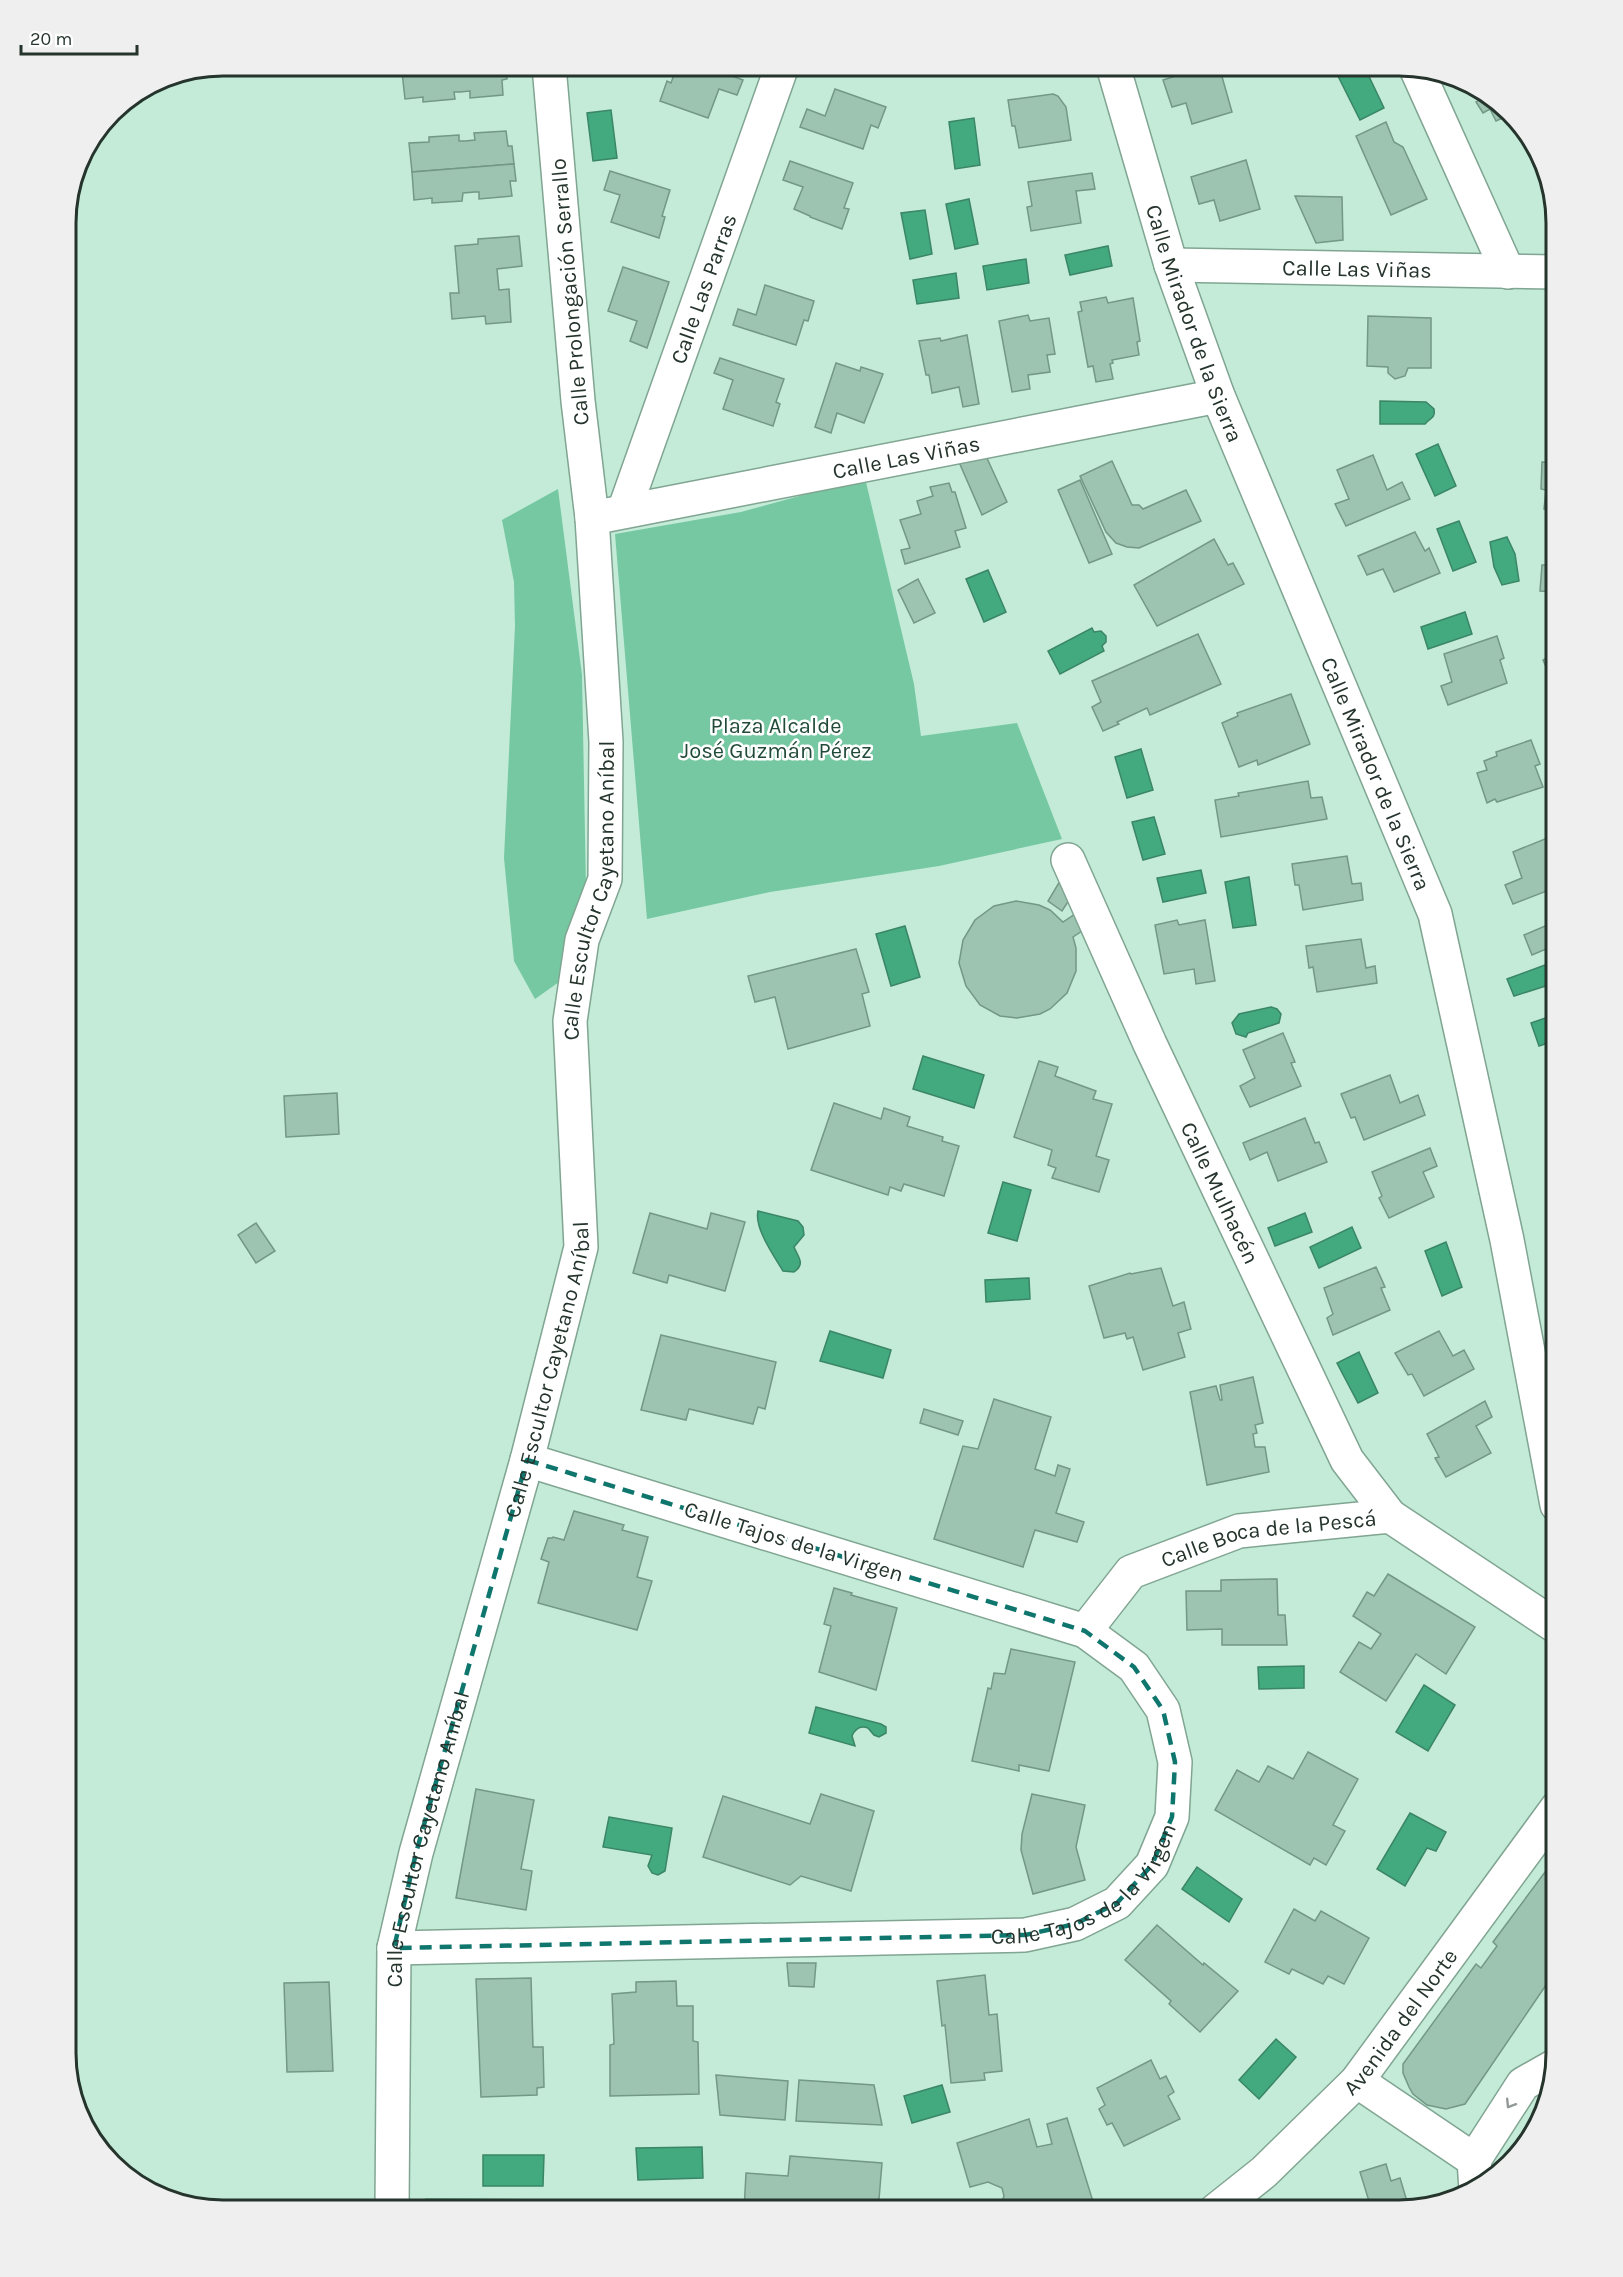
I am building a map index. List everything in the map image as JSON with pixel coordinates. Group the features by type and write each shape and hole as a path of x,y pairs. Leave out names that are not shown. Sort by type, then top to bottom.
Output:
{"street":[{"name":"Calle Prolongación Serrallo","path":"550,76 578,401 592,518"},
{"name":"Calle Las Parras","path":"624,512 778,76"},
{"name":"Calle Mirador de la Sierra","path":"1116,77 1171,265 1218,396 1435,914 1507,1240 1546,1447"},
{"path":"1421,78 1508,272"},
{"name":"Calle Las Viñas","path":"1171,265 1546,272"},
{"name":"Calle Las Viñas","path":"592,518 1218,396"},
{"name":"Calle Escultor Cayetano Aníbal","path":"392,2200 394,1948 416,1853 527,1460 581,1248 570,1021 582,940 605,879 606,742 592,518"},
{"name":"Calle Mulhacén","path":"1068,860 1150,1044 1347,1460 1390,1516"},
{"name":"Calle Tajos de la Virgen","path":"394,1948 1025,1935 1075,1924 1117,1903 1152,1865 1172,1817 1175,1762 1163,1710 1134,1667 1085,1631 527,1460"},
{"name":"Calle Boca de la Pescá","path":"1085,1631 1131,1572 1239,1531 1390,1516 1546,1620"},
{"name":"Avenida del Norte","path":"1229,2200 1264,2172 1357,2081 1546,1823"},
{"path":"1357,2081 1475,2175 1523,2084 1545,2071"}],"highlighted area":[{"path":"527,1460 1085,1631 1134,1667 1163,1710 1175,1762 1172,1817 1152,1865 1117,1903 1075,1924 1025,1935 394,1948 416,1853"}],"green space":[{"name":"Plaza Alcalde José Guzmán Pérez","path":"865,478 914,684 921,736 1017,723 1062,839 939,866 770,892 647,919 615,534 741,512"},
{"path":"558,489 582,675 586,889 566,977 535,999 514,961 504,858 515,626 514,582 502,520"},
{"path":"425,2198 528,2199 528,2200 425,2200"}],"shaded area":[{"path":"1338,77 1369,77 1384,108 1360,120"},
{"path":"611,110 617,158 593,161 587,113"},
{"path":"974,118 980,165 955,169 949,122"},
{"path":"969,199 978,244 955,249 946,204"},
{"path":"925,210 932,254 910,259 901,213"},
{"path":"1108,246 1112,266 1070,275 1065,255"},
{"path":"1026,259 1029,283 987,290 983,266"},
{"path":"956,273 959,298 917,304 913,280"},
{"path":"1380,401 1426,402 1434,409 1434,415 1425,424 1380,424"},
{"path":"1438,444 1456,486 1435,496 1416,454"},
{"path":"1459,521 1476,562 1453,571 1437,529"},
{"path":"1507,537 1515,554 1519,581 1502,585 1494,567 1490,542"},
{"path":"988,570 1006,612 984,622 966,579"},
{"path":"1465,612 1472,634 1428,649 1421,627"},
{"path":"1092,628 1094,632 1101,631 1106,636 1106,642 1102,646 1104,651 1060,674 1048,651"},
{"path":"1141,749 1153,790 1127,798 1115,757"},
{"path":"1154,817 1165,854 1143,860 1132,822"},
{"path":"1201,870 1206,893 1163,902 1157,878"},
{"path":"1249,877 1256,925 1233,928 1225,882"},
{"path":"905,926 920,977 891,986 876,934"},
{"path":"1545,965 1546,968 1546,986 1514,996 1507,979"},
{"path":"1271,1007 1277,1009 1281,1014 1279,1023 1248,1033 1246,1037 1236,1034 1232,1023 1239,1014"},
{"path":"1546,1018 1546,1044 1539,1046 1531,1023"},
{"path":"923,1056 984,1075 974,1108 913,1089"},
{"path":"1003,1182 1031,1190 1017,1241 988,1233"},
{"path":"758,1211 798,1221 803,1227 804,1235 794,1247 800,1266 794,1272 783,1271 770,1250 759,1225"},
{"path":"1305,1213 1312,1232 1275,1246 1268,1228"},
{"path":"1352,1227 1361,1248 1319,1268 1310,1247"},
{"path":"1446,1242 1462,1287 1442,1296 1425,1251"},
{"path":"1029,1278 1030,1299 986,1302 985,1280"},
{"path":"830,1331 891,1350 883,1378 820,1361"},
{"path":"1359,1352 1378,1393 1358,1403 1337,1363"},
{"path":"1304,1666 1304,1688 1259,1689 1258,1667"},
{"path":"1424,1685 1455,1705 1428,1751 1396,1732"},
{"path":"816,1707 881,1724 886,1727 886,1733 879,1737 868,1728 860,1727 852,1736 855,1746 809,1733"},
{"path":"1410,1813 1446,1832 1436,1851 1427,1848 1405,1886 1377,1869"},
{"path":"609,1817 672,1828 665,1871 658,1875 652,1873 648,1866 652,1855 603,1847"},
{"path":"1197,1867 1242,1899 1229,1922 1182,1889"},
{"path":"1276,2039 1296,2057 1259,2099 1239,2080"},
{"path":"942,2085 950,2112 912,2123 904,2096"},
{"path":"702,2147 703,2178 638,2180 636,2148"},
{"path":"483,2155 544,2155 543,2186 483,2186"}],"building":[{"path":"402,76 507,76 507,79 502,80 503,95 470,98 470,91 454,92 455,99 423,102 423,97 405,99"},
{"path":"673,76 733,76 743,80 737,95 719,89 708,118 660,101 667,81 671,83"},
{"path":"1173,77 1222,77 1232,112 1192,124 1186,103 1172,107 1163,80"},
{"path":"835,89 886,107 878,128 871,125 863,149 800,127 807,109 825,116"},
{"path":"1053,94 1058,96 1066,107 1071,140 1019,148 1015,126 1012,126 1008,100"},
{"path":"1479,100 1489,107 1501,119 1496,121 1490,109 1483,113 1476,102"},
{"path":"1386,122 1394,142 1403,147 1427,199 1391,215 1356,136"},
{"path":"506,131 508,146 512,146 514,164 412,172 409,143 429,142 429,137 459,135 459,141 475,140 474,133"},
{"path":"1246,160 1260,209 1220,221 1214,200 1199,204 1191,177"},
{"path":"790,161 853,183 844,208 849,209 842,229 794,209 803,187 783,180"},
{"path":"514,164 516,181 510,181 512,196 479,199 479,192 475,192 463,193 462,201 432,203 432,198 414,200 412,172"},
{"path":"610,171 670,190 662,216 665,217 659,238 611,222 620,195 604,190"},
{"path":"1092,173 1095,189 1076,191 1081,223 1031,231 1027,207 1032,206 1028,182"},
{"path":"1295,196 1342,197 1343,240 1316,243"},
{"path":"519,236 522,266 497,269 499,290 509,289 511,322 486,324 485,316 452,319 450,293 459,293 455,246 478,244 478,239"},
{"path":"623,267 669,282 647,348 630,341 637,321 608,311"},
{"path":"765,285 814,301 808,321 804,320 796,345 733,325 738,309 756,315"},
{"path":"1106,297 1108,303 1133,298 1140,341 1137,342 1139,355 1112,360 1113,363 1110,364 1113,379 1096,382 1093,366 1088,367 1078,312 1082,311 1080,302"},
{"path":"1028,315 1030,321 1049,318 1055,354 1047,355 1050,372 1028,375 1030,389 1012,392 999,321"},
{"path":"1368,316 1431,318 1431,368 1408,368 1405,376 1395,379 1388,373 1388,367 1367,366"},
{"path":"967,335 979,404 963,407 959,387 932,393 919,341 940,338 941,341"},
{"path":"720,358 784,379 776,402 780,404 773,426 723,409 733,380 714,373"},
{"path":"836,363 860,371 861,367 883,374 864,423 837,413 831,433 815,427"},
{"path":"1373,455 1387,490 1402,482 1410,499 1346,526 1335,504 1349,499 1337,470"},
{"path":"986,456 1007,502 982,515 959,462"},
{"path":"1112,461 1132,505 1139,505 1143,509 1186,490 1201,521 1139,548 1116,543 1106,532 1080,476"},
{"path":"1542,462 1546,462 1546,490 1541,489"},
{"path":"1080,480 1112,554 1089,563 1058,490"},
{"path":"949,483 952,492 955,492 966,528 955,531 960,547 905,564 901,550 910,548 900,520 921,514 917,501 933,496 930,487"},
{"path":"1415,532 1425,551 1429,548 1440,573 1394,592 1383,569 1367,575 1358,556"},
{"path":"1214,539 1228,565 1233,563 1244,584 1157,626 1134,585"},
{"path":"1542,565 1546,565 1546,591 1540,591"},
{"path":"918,579 935,613 914,623 898,590"},
{"path":"1198,634 1221,684 1150,715 1147,708 1103,731 1092,707 1101,702 1092,681"},
{"path":"1497,636 1504,658 1500,660 1507,683 1448,705 1441,686 1452,682 1444,654"},
{"path":"1291,694 1310,744 1258,765 1257,760 1239,767 1222,723 1238,716 1237,713"},
{"path":"1531,740 1540,764 1535,766 1543,787 1487,803 1477,773 1487,770 1484,761 1497,756 1496,752"},
{"path":"1308,781 1311,798 1322,797 1327,819 1221,837 1215,800 1239,796 1238,793"},
{"path":"1546,838 1546,891 1513,904 1505,885 1522,878 1513,852"},
{"path":"1347,856 1352,884 1361,883 1363,900 1303,910 1299,885 1295,885 1292,864"},
{"path":"1060,881 1075,891 1062,911 1048,901"},
{"path":"1016,901 1039,905 1050,910 1063,922 1075,914 1085,929 1073,937 1076,948 1076,971 1067,993 1050,1009 1040,1014 1017,1018 1000,1016 980,1005 966,986 959,963 963,940 975,920 994,906"},
{"path":"1177,920 1179,925 1205,920 1215,981 1196,984 1194,969 1164,974 1155,925"},
{"path":"1546,926 1546,949 1532,955 1524,935"},
{"path":"1361,939 1366,968 1375,966 1377,983 1317,992 1313,967 1309,968 1306,946"},
{"path":"856,949 869,992 862,994 870,1026 788,1049 775,997 755,1002 748,976"},
{"path":"1283,1033 1295,1062 1291,1063 1301,1086 1250,1107 1240,1086 1255,1078 1243,1050"},
{"path":"1039,1061 1058,1067 1055,1076 1096,1091 1093,1099 1112,1104 1096,1156 1109,1160 1099,1192 1052,1178 1056,1168 1048,1165 1052,1150 1014,1137"},
{"path":"1390,1075 1400,1103 1418,1095 1425,1115 1364,1140 1355,1117 1351,1118 1341,1094"},
{"path":"337,1093 339,1134 286,1137 284,1096"},
{"path":"834,1103 881,1119 884,1108 910,1117 907,1126 943,1137 942,1141 959,1146 944,1196 904,1184 901,1191 890,1187 888,1195 811,1170"},
{"path":"1305,1118 1315,1143 1319,1142 1327,1162 1278,1181 1267,1152 1250,1160 1243,1143"},
{"path":"1430,1148 1437,1166 1423,1172 1434,1197 1389,1218 1379,1198 1382,1196 1372,1172"},
{"path":"650,1213 707,1229 711,1213 745,1222 725,1291 669,1275 667,1283 633,1273"},
{"path":"256,1223 275,1251 256,1263 238,1235"},
{"path":"1376,1267 1385,1287 1381,1288 1390,1310 1333,1335 1327,1318 1333,1314 1324,1288"},
{"path":"1161,1268 1173,1306 1184,1302 1191,1329 1178,1333 1185,1357 1143,1370 1133,1337 1127,1339 1125,1333 1104,1338 1089,1286 1130,1273"},
{"path":"1439,1331 1453,1356 1464,1350 1474,1369 1424,1396 1412,1374 1408,1375 1395,1353"},
{"path":"661,1335 776,1362 765,1409 758,1407 753,1424 689,1409 686,1420 641,1410"},
{"path":"1253,1377 1263,1423 1255,1425 1257,1433 1253,1434 1255,1447 1265,1447 1269,1472 1207,1485 1190,1392 1216,1386 1220,1400 1222,1400 1220,1385"},
{"path":"994,1399 1051,1417 1035,1469 1055,1476 1058,1465 1070,1469 1056,1513 1084,1522 1077,1542 1035,1530 1023,1567 934,1539 963,1446 978,1449"},
{"path":"1485,1401 1492,1417 1476,1426 1491,1453 1446,1477 1435,1458 1439,1457 1427,1434"},
{"path":"924,1409 963,1421 958,1435 920,1423"},
{"path":"574,1511 624,1525 622,1530 648,1537 637,1577 652,1581 637,1630 538,1603 549,1562 541,1559 548,1538 564,1540"},
{"path":"1388,1574 1475,1627 1446,1674 1416,1654 1386,1701 1340,1672 1359,1642 1371,1649 1381,1634 1353,1616 1367,1592 1374,1596"},
{"path":"1277,1579 1278,1615 1285,1615 1287,1645 1222,1645 1222,1629 1187,1630 1186,1591 1221,1591 1221,1580"},
{"path":"834,1588 897,1608 876,1690 819,1672 831,1626 824,1624"},
{"path":"1011,1649 1075,1662 1049,1771 1019,1765 1019,1771 972,1761 988,1688 991,1689 994,1673 1005,1674"},
{"path":"1308,1752 1358,1779 1333,1825 1345,1831 1326,1865 1314,1858 1310,1865 1215,1810 1237,1770 1259,1782 1268,1766 1293,1779"},
{"path":"476,1789 534,1800 521,1869 532,1871 526,1910 456,1898"},
{"path":"821,1794 874,1811 851,1891 801,1876 790,1885 703,1857 723,1796 810,1824"},
{"path":"1032,1794 1085,1805 1076,1847 1085,1880 1033,1894 1021,1850 1022,1834"},
{"path":"1546,1871 1546,1985 1465,2104 1446,2109 1427,2105 1413,2094 1403,2073 1403,2064 1476,1964 1481,1968 1497,1946 1493,1942"},
{"path":"1294,1909 1315,1921 1321,1911 1369,1938 1344,1984 1328,1976 1323,1984 1292,1969 1289,1974 1265,1962"},
{"path":"1157,1925 1203,1965 1204,1963 1238,1991 1200,2032 1169,2004 1171,2001 1125,1960"},
{"path":"787,1963 816,1963 814,1987 789,1986"},
{"path":"985,1975 989,2015 997,2014 1002,2071 984,2073 985,2080 951,2083 945,2025 942,2026 937,1981"},
{"path":"531,1978 533,2047 543,2047 544,2087 537,2088 537,2095 481,2097 476,1979"},
{"path":"676,1981 677,2006 693,2006 693,2041 698,2042 699,2094 610,2096 610,2045 614,2044 612,1994 636,1992 636,1982"},
{"path":"329,1982 333,2071 287,2072 284,1983"},
{"path":"1151,2060 1160,2079 1166,2076 1174,2092 1168,2096 1180,2119 1124,2146 1112,2123 1107,2125 1099,2109 1105,2105 1097,2088"},
{"path":"716,2075 788,2081 785,2120 720,2115"},
{"path":"799,2080 874,2085 882,2125 796,2121"},
{"path":"1067,2118 1093,2200 1002,2200 1002,2188 988,2182 970,2187 957,2143 1029,2119 1037,2147 1052,2144 1047,2124"},
{"path":"790,2156 882,2163 879,2200 745,2200 746,2173 788,2176"},
{"path":"1386,2164 1391,2181 1400,2178 1406,2200 1369,2200 1360,2172"}]}
